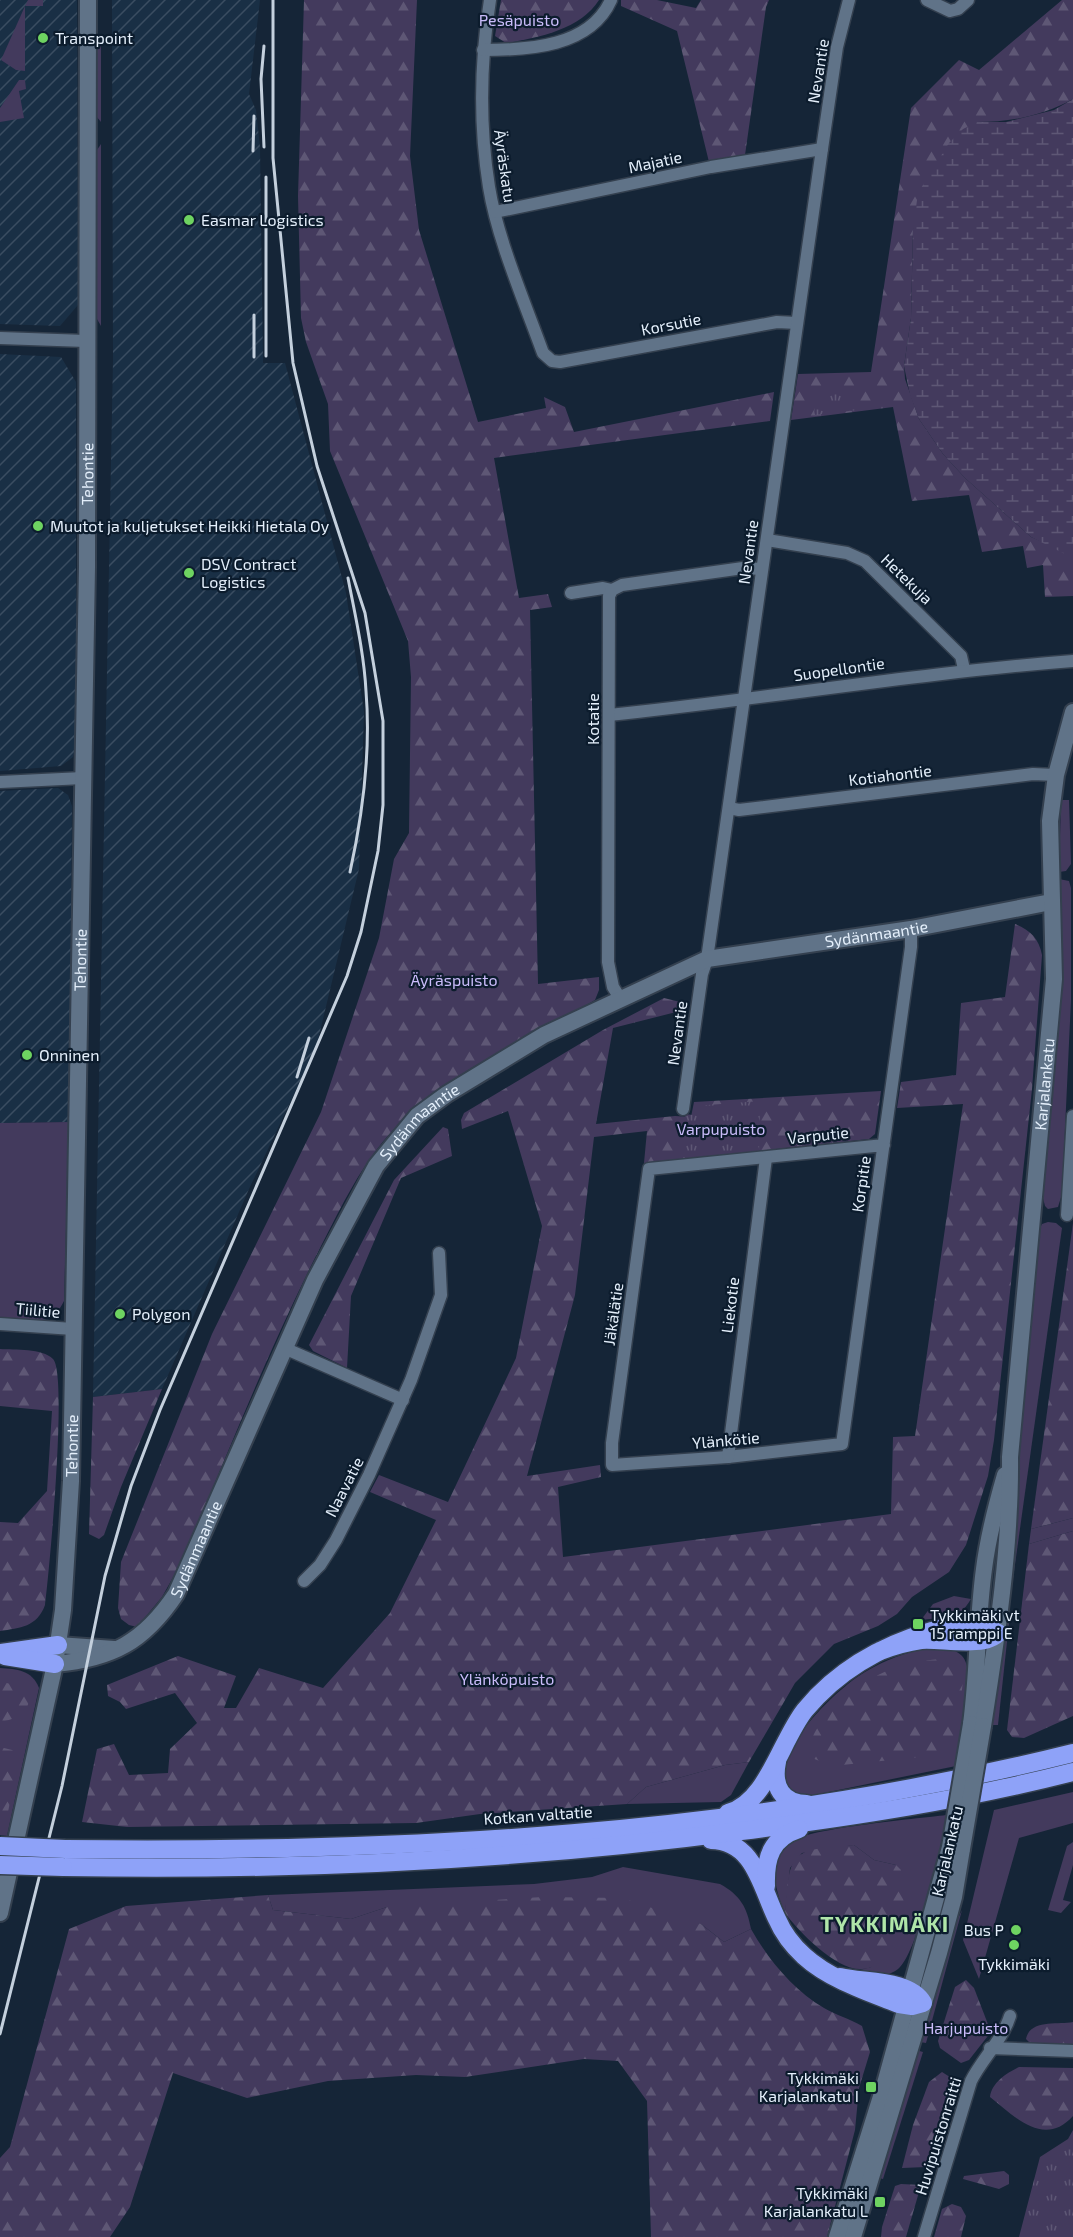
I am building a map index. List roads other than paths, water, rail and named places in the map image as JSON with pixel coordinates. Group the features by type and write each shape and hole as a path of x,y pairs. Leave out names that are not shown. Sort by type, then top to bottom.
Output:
{"highway":[{"path":"673,1824 730,1813 746,1805 760,1790 797,1721 842,1673 880,1651 924,1640 979,1633 989,1640 998,1633"},
{"path":"0,1654 58,1645"},
{"path":"0,1654 55,1664"},
{"path":"781,1749 775,1776 782,1795 794,1803 826,1803"},
{"name":"Kotkan valtatie","path":"0,1865 64,1858 374,1845 673,1824 765,1814 956,1781 1073,1754"},
{"name":"Kotkan valtatie","path":"0,1846 64,1858 242,1868 388,1863 545,1853 688,1839 837,1820 948,1801 1073,1772"},
{"path":"766,1891 767,1861 770,1850 781,1837 798,1829 837,1820"},
{"path":"688,1839 719,1840 736,1846 748,1856 778,1921 794,1945 815,1965 840,1977 913,2000"}],"street":[{"name":"Tehontie","path":"0,1913 55,1664 71,1481 87,567 88,0"},
{"name":"Äyräskatu","path":"490,0 483,50 481,111 489,189 543,353 552,361"},
{"path":"483,50 519,48 575,38 605,14 611,0"},
{"name":"Nevantie","path":"683,1109 729,808 837,47 849,0"},
{"path":"927,0 950,11 958,9 968,0"},
{"name":"Majatie","path":"495,212 711,167 822,149"},
{"name":"Korsutie","path":"552,361 560,362 777,322 797,323"},
{"path":"0,338 86,341"},
{"name":"Hetekuja","path":"767,540 847,553 865,561 961,656 964,669"},
{"path":"571,593 603,588 612,590 622,585 645,581 742,568 762,569"},
{"name":"Kotatie","path":"612,590 609,603 608,962 613,987 620,998"},
{"name":"Suopellontie","path":"609,715 964,669 1073,661"},
{"name":"Karjalankatu","path":"837,2237 913,2000 954,1898 956,1848 977,1725 998,1633 1011,1498 1010,1457 1054,990 1049,842 1056,776 1073,712"},
{"name":"Kotiahontie","path":"729,808 739,810 1033,774 1056,776"},
{"path":"0,782 83,778"},
{"name":"Sydänmaantie","path":"55,1664 88,1660 117,1649 148,1631 176,1594 320,1270 376,1166 417,1116 447,1094 544,1035 707,958 911,929 1051,902"},
{"name":"Korpitie","path":"842,1444 911,947 911,929"},
{"path":"1067,1215 1073,1116"},
{"name":"Varputie","path":"649,1169 884,1145"},
{"name":"Liekotie","path":"728,1457 766,1158"},
{"name":"Jäkälätie","path":"612,1465 612,1443 649,1169"},
{"name":"Naavatie","path":"304,1581 320,1565 336,1540 403,1400 441,1295 439,1253"},
{"name":"Tiilitie","path":"0,1324 73,1329"},
{"path":"284,1348 403,1400"},
{"name":"Ylänkötie","path":"612,1465 728,1457 842,1444"},
{"name":"Karjalankatu","path":"977,1725 979,1633 988,1537 1010,1457"},
{"path":"58,1645 117,1649"},
{"name":"Karjalankatu","path":"853,2237 913,2000"},
{"name":"Huvipuistonraitti","path":"924,2237 971,2081 990,2048 1007,2025 1010,2016"},
{"path":"990,2048 1073,2051"}],"railway":[{"path":"0,2034 62,1786 105,1576 131,1486 160,1410 347,976 361,932 378,851 383,805 383,721 365,613 317,466 293,363 273,158 273,0"},
{"path":"264,46 261,79 264,147"},
{"path":"253,151 254,116"},
{"path":"266,177 266,356"},
{"path":"254,315 254,357"},
{"path":"348,578 359,634 367,714 367,760 359,827 350,872"},
{"path":"297,1077 309,1038"}],"place":[{"name":"Transpoint","path":"43,38"},
{"name":"Easmar Logistics","path":"189,220"},
{"name":"Muutot ja kuljetukset Heikki Hietala Oy","path":"38,526"},
{"name":"DSV Contract Logistics","path":"189,573"},
{"name":"Onninen","path":"27,1055"},
{"name":"Polygon","path":"120,1314"},
{"name":"Tykkimäki vt 15 ramppi E","path":"918,1624"},
{"name":"Bus P","path":"1016,1930"},
{"name":"Tykkimäki","path":"1014,1945"},
{"name":"Tykkimäki Karjalankatu I","path":"871,2087"},
{"name":"Tykkimäki Karjalankatu L","path":"880,2202"}],"district":[{"name":"TYKKIMÄKI","path":"885,1924"}],"park label":[{"name":"Pesäpuisto","path":"519,20"},
{"name":"Äyräspuisto","path":"454,980"},
{"name":"Varpupuisto","path":"721,1129"},
{"name":"Ylänköpuisto","path":"507,1679"},
{"name":"Harjupuisto","path":"966,2028"}]}
